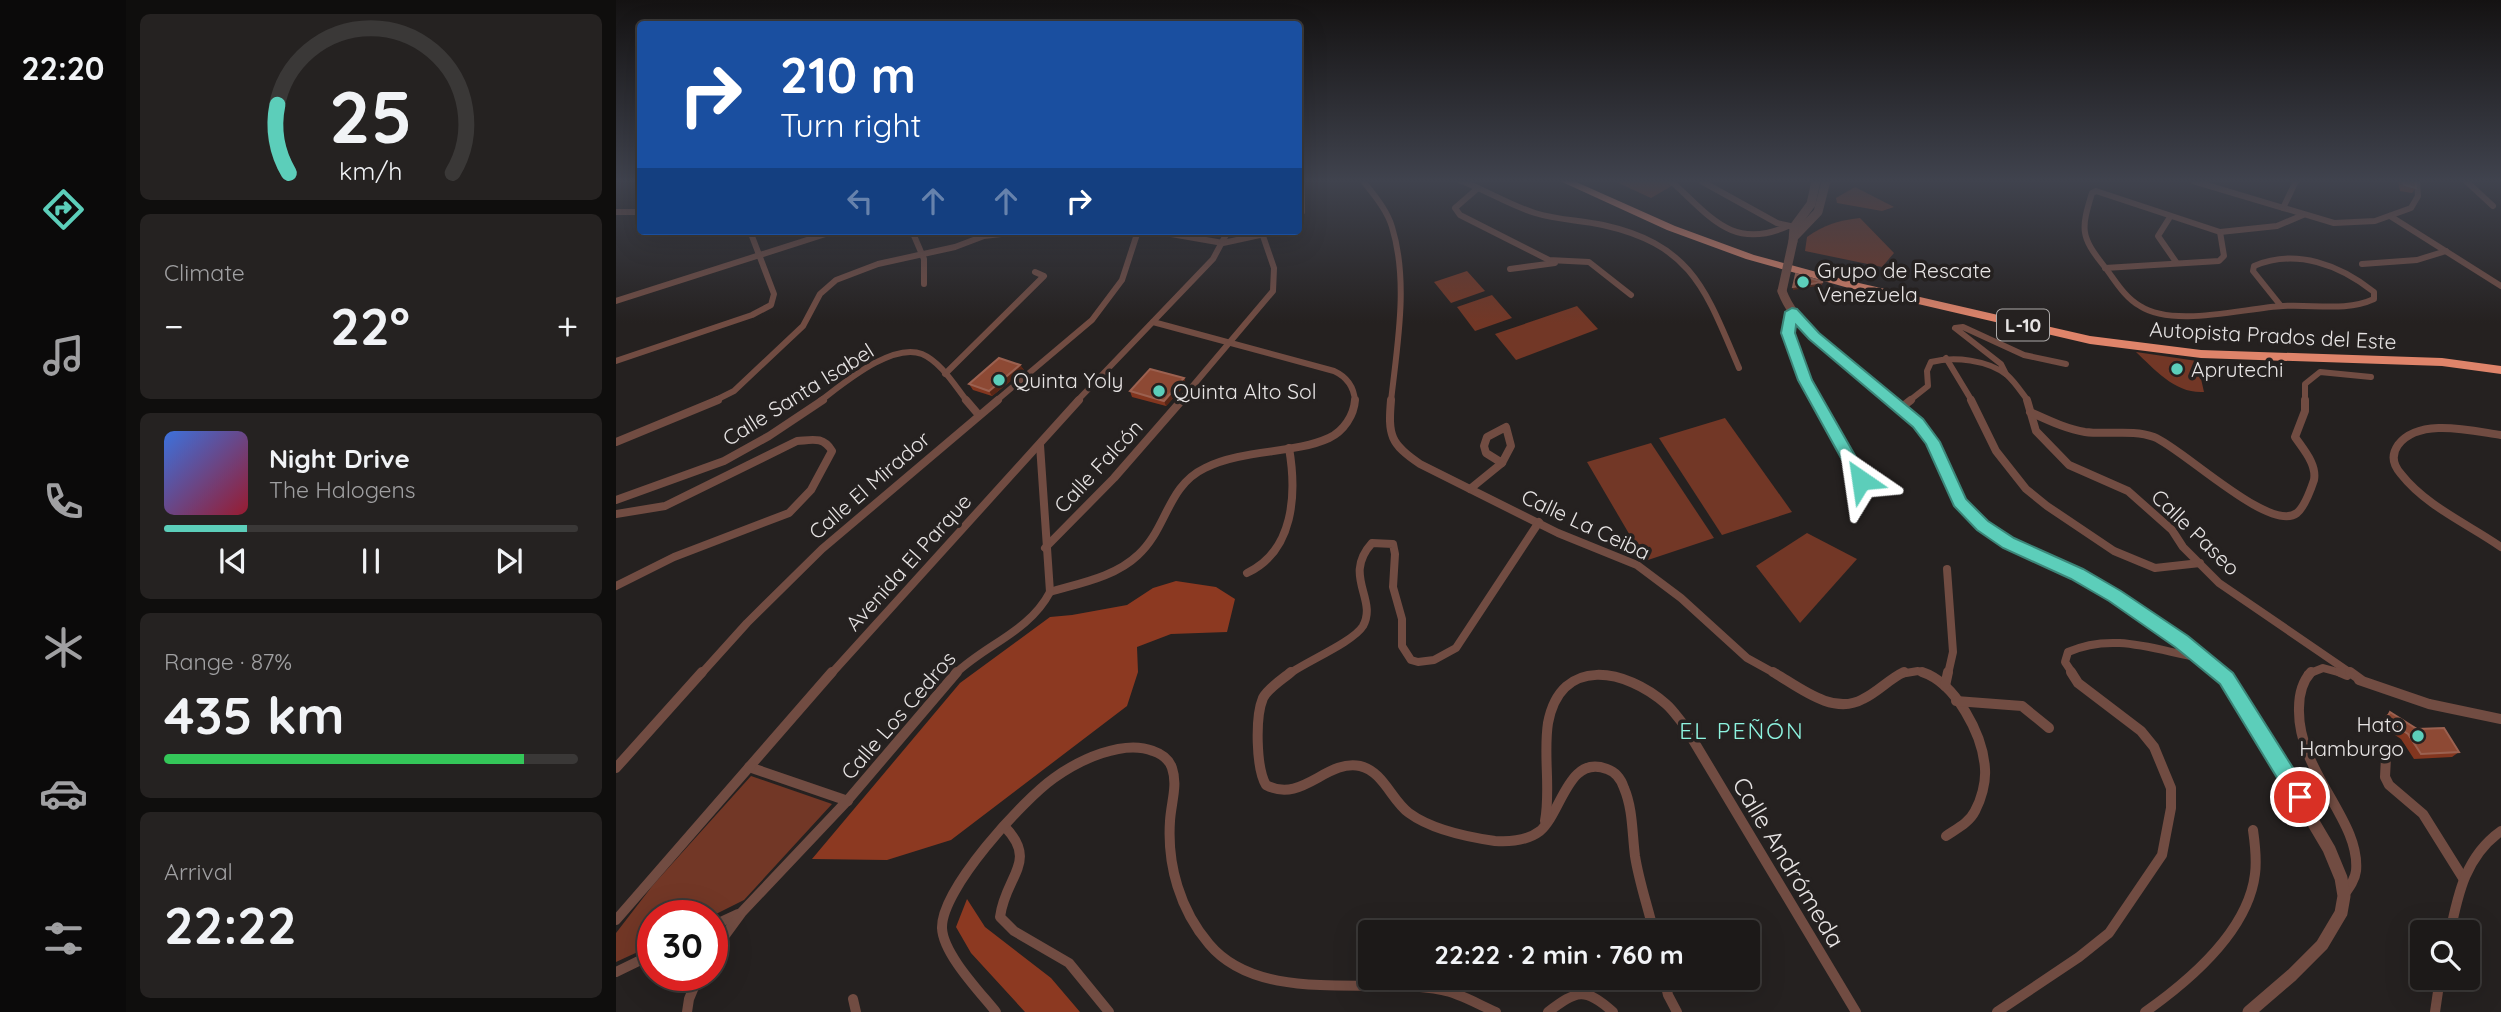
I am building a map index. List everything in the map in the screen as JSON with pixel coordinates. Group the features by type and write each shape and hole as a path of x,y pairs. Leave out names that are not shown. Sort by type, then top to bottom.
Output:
{"highway":[{"name":"Autopista Prados del Este","path":"1672,228 1750,257 1844,283 2090,340 2216,355 2442,362 2501,370"},
{"name":"Autopista Prados del Este","path":"1695,228 1793,262 2081,330 2197,346 2433,354 2501,362"}],"street":[{"name":"Calle La Ceiba","path":"1390,228 1397,256 1399,314 1389,422 1391,437 1402,452 1470,489 1618,555 1653,575 1747,658 1827,702 1840,707 1854,705 1908,670 1922,671 1945,685"},
{"path":"1488,228 1539,256 1589,262 1631,295"},
{"path":"1615,228 1661,245 1677,254 1699,281 1739,368"},
{"path":"1728,228 1752,238 1791,228"},
{"path":"1795,228 1782,291 1792,312 1814,336 1902,407 1933,442 1960,502 1982,526 2026,552 2093,583 2204,659 2237,693 2274,759 2300,797 2338,869 2344,895"},
{"path":"2083,228 2081,235 2088,249 2119,287 2141,308 2157,313 2223,313 2281,306 2370,302 2374,299 2374,292 2342,269 2328,264 2310,260 2262,261 2254,266 2253,271 2281,306"},
{"path":"2163,228 2158,236 2176,262"},
{"path":"2208,228 2220,232 2256,228"},
{"path":"2410,228 2501,286"},
{"path":"2105,268 2219,261 2224,256 2220,232"},
{"path":"616,361 752,315 771,305 774,293 752,235"},
{"path":"760,253 810,235"},
{"path":"616,298 821,235"},
{"path":"914,235 924,259 924,284"},
{"path":"616,442 702,408 734,391 803,326 820,293 829,284 878,264 955,247 992,235"},
{"name":"Calle El Mirador","path":"616,768 747,623 822,548 1102,310 1122,280 1137,235"},
{"path":"1177,235 1223,243 1266,235"},
{"name":"Avenida El Parque","path":"616,920 749,767 1040,445 1213,259 1226,235"},
{"name":"Calle Falcón","path":"1045,548 1114,478 1275,290 1275,270 1263,236"},
{"path":"2362,264 2417,260 2446,251"},
{"path":"1536,267 1539,256"},
{"path":"1510,269 1565,261"},
{"path":"945,374 1044,276 1035,272"},
{"path":"1792,312 1788,333 1805,380 1861,480"},
{"path":"1040,445 1050,592 1117,572 1134,561 1155,534 1176,489 1199,470 1329,438 1343,429 1354,411 1353,391 1341,374 1317,365 1153,323"},
{"name":"Calle Paseo","path":"2066,364 2039,360 1963,327 1955,328 2001,365 2028,401 2036,431 2069,465 2128,491 2172,530 2183,547 2219,583 2361,680"},
{"name":"Calle Santa Isabel","path":"616,500 693,474 755,445 870,366 908,352 920,353 945,374 962,398 978,414"},
{"path":"1902,407 1928,386 1927,371 1931,362 1946,358 1965,358 2006,373"},
{"path":"1946,358 1970,397 1996,451 2036,498 2114,551 2155,568 2200,564"},
{"path":"2030,412 2081,432 2153,436 2167,443 2223,485 2265,509 2280,515 2293,515 2298,512 2314,478 2313,462 2295,437 2305,411 2305,384 2320,372 2326,371 2371,377"},
{"path":"1470,489 1502,463 1511,446 1506,427 1487,437 1484,446 1486,453 1502,463"},
{"path":"2501,435 2427,429 2404,438 2393,454 2397,470 2410,484 2501,547"},
{"path":"616,514 675,502 797,441 819,439 827,443 832,451 811,490 789,513 674,557 616,586"},
{"path":"1247,573 1261,570 1278,545 1288,523 1295,496 1295,479 1289,448"},
{"path":"1539,522 1456,648 1435,661 1423,663 1411,659 1401,643 1403,621 1393,588 1396,551 1393,544 1373,543 1364,550 1359,573 1360,594 1366,616 1363,626 1346,640 1304,664 1263,698 1258,766 1264,783 1269,788 1283,790 1305,785 1334,770 1359,765 1369,769 1409,813 1482,839 1511,842 1534,835 1544,828 1563,790 1578,773 1599,766 1615,773 1621,781 1629,804 1635,855 1651,920"},
{"path":"1947,569 1954,652 1945,685 1979,741 1985,770 1980,796 1972,816 1947,836"},
{"name":"Calle Los Cedros","path":"728,930 740,913 848,801 958,671 1030,620 1050,592"},
{"path":"1997,1012 2079,957 2109,933 2162,855 2169,820 2171,788 2154,747 2141,731 2078,683 2065,662 2068,652 2078,646 2107,640 2204,659"},
{"path":"2249,1012 2311,956 2334,924 2344,895 2354,880 2356,867 2353,852 2340,817 2303,746 2299,723 2302,686 2314,669 2330,670 2416,702 2455,713 2501,719"},
{"name":"Calle Andrómeda","path":"1544,828 1548,804 1548,725 1550,712 1560,692 1576,678 1601,673 1641,688 1666,704 1684,725 1856,1012"},
{"path":"1956,701 2022,706 2049,728"},
{"path":"996,1012 951,950 942,932 947,902 975,859 1047,782 1073,766 1128,748 1155,752 1164,756 1171,764 1174,778 1170,844 1172,869 1192,920 1207,942 1227,961 1255,974 1280,981 1443,990 1496,1012"},
{"path":"2386,757 2385,777 2389,785 2423,814 2463,878"},
{"path":"749,767 848,801"},
{"path":"1005,827 1020,840 1023,853 1004,891 1000,916 1014,931 1069,963 1110,1012"},
{"path":"2145,1012 2176,990 2207,961 2232,929 2253,887 2257,863 2253,830"},
{"path":"2453,920 2463,878 2484,841 2501,831"},
{"path":"728,919 740,913"},
{"path":"616,972 637,962"},
{"path":"1667,990 1677,1012"},
{"path":"2435,1012 2438,990"},
{"path":"687,1012 692,991"},
{"path":"1548,1012 1571,995 1581,992 1594,994 1613,1012"},
{"path":"852,999 856,1012"}],"shaded area":[{"path":"1823,228 1870,228 1894,253 1882,267 1805,251 1807,237"},
{"path":"1467,271 1485,291 1451,303 1434,282"},
{"path":"1492,295 1512,318 1475,331 1457,307"},
{"path":"1577,306 1598,329 1516,360 1495,334"},
{"name":"Aprutechi","path":"2136,352 2197,361 2204,392 2194,392 2175,385"},
{"path":"1725,418 1792,512 1722,535 1659,438"},
{"path":"1651,443 1714,538 1645,561 1587,462"},
{"path":"1807,533 1857,559 1800,623 1756,566"},
{"path":"1176,581 1216,587 1235,599 1227,632 1171,634 1137,647 1138,672 1127,706 951,840 887,860 812,859 960,683 1050,617 1127,605 1153,588"},
{"path":"751,776 832,804 744,900 728,908 728,900 641,900"},
{"path":"967,899 985,927 1051,978 1080,1012 1025,1012 971,953 956,927"},
{"path":"637,906 637,952 616,962 616,933"}],"building":[{"path":"1796,274 1823,282 1793,287"},
{"path":"999,358 1020,365 989,391 969,384"},
{"name":"Quinta Alto Sol","path":"1150,369 1184,378 1164,401 1130,391"},
{"path":"2390,712 2417,729 2444,728 2459,752 2421,754 2408,734 2386,720"}],"place":[{"name":"Grupo de Rescate Venezuela","path":"1803,282"},
{"name":"Aprutechi","path":"2177,369"},
{"name":"Quinta Yoly","path":"999,380"},
{"name":"Quinta Alto Sol","path":"1159,391"},
{"name":"Hato Hamburgo","path":"2418,736"}],"district":[{"name":"EL PEÑÓN","path":"1742,730"}],"route":[{"path":"1861,480 1805,380 1788,333 1792,312 1814,336 1918,423 1940,454 1960,502 1982,526 2026,552 2077,574 2115,596 2182,641 2226,679 2300,797"}]}
